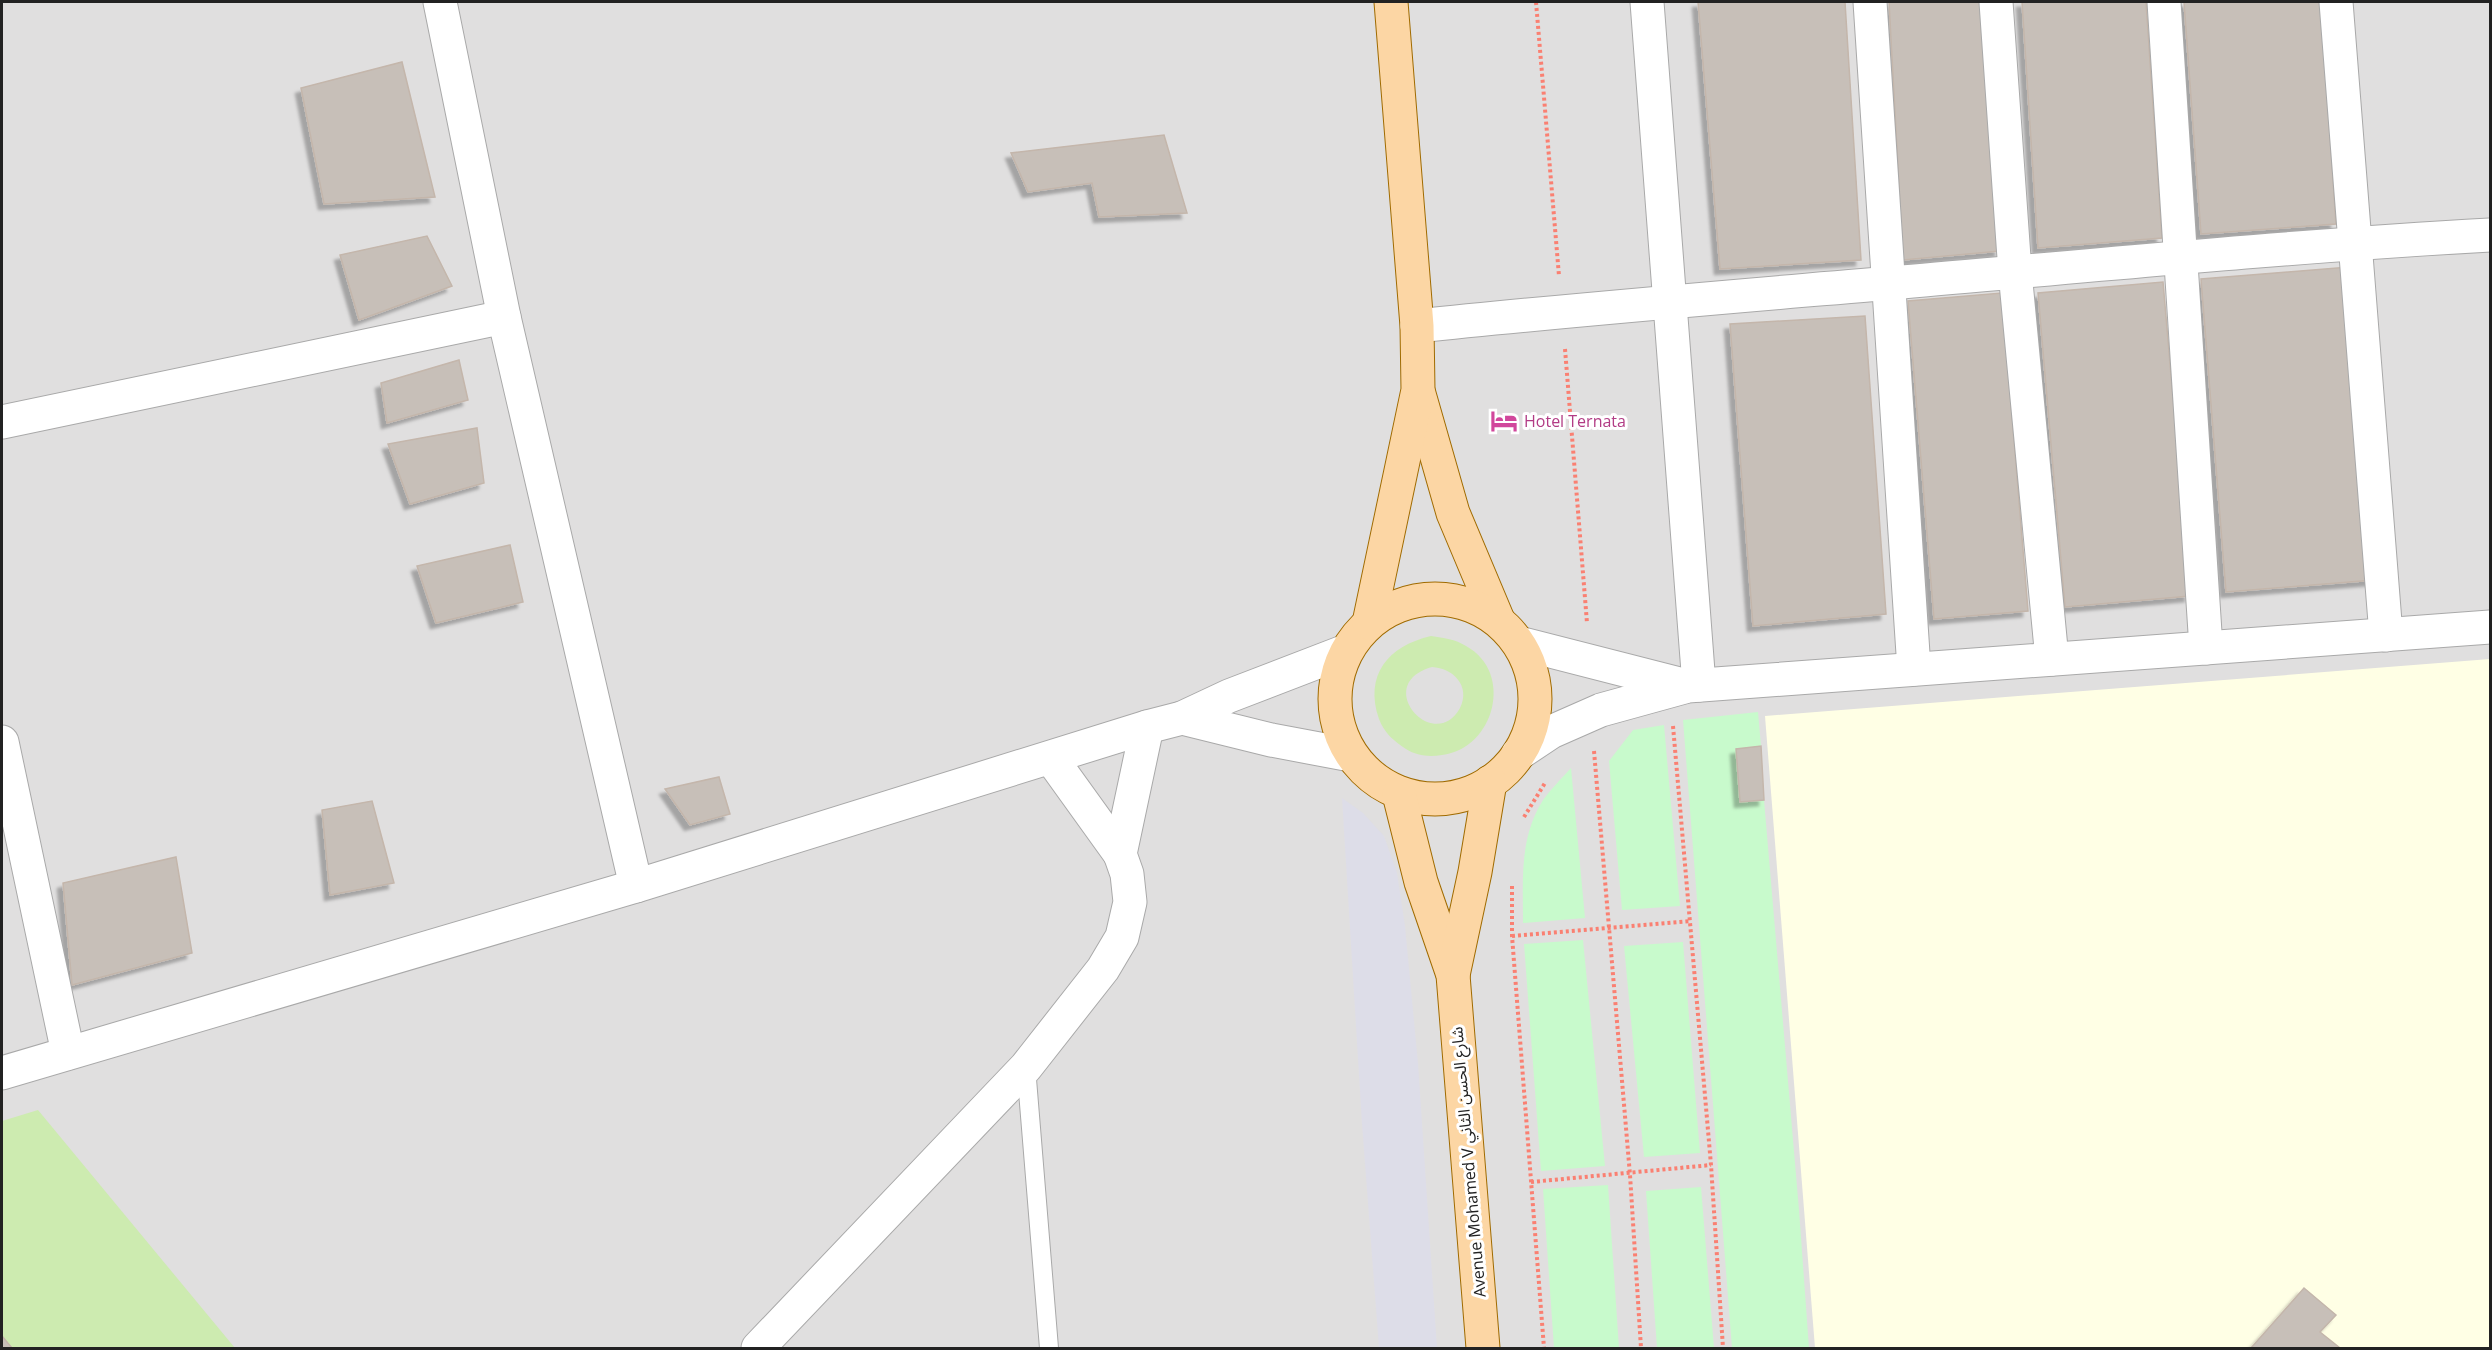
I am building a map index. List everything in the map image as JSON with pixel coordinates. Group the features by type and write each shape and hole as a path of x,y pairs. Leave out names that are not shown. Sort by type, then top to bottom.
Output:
{"main road":[{"path":"1369,623 1418,390 1417,326 1391,2"},
{"path":"1418,390 1453,513 1508,632 1531,670 1535,699 1531,728 1518,754 1505,770 1490,782 1461,795 1430,798 1399,794 1373,777 1351,755 1340,730 1334,703 1336,676 1346,651 1369,623 1399,605 1433,598 1467,603 1508,632"},
{"name":"Avenue Mohamed V شارع الحسن الثاني","path":"1453,975 1475,872 1490,782"},
{"name":"Avenue Mohamed V شارع الحسن الثاني","path":"1399,794 1421,882 1453,975 1483,1348"}],"street":[{"path":"440,2 504,317 636,886"},
{"path":"1647,2 1670,302 1694,686"},
{"path":"1870,2 1914,669"},
{"path":"1996,2 2015,272 2052,659"},
{"path":"2164,2 2206,648"},
{"path":"2336,2 2386,634"},
{"path":"1417,326 2180,257 2490,235"},
{"path":"2,422 504,317"},
{"path":"1518,754 1551,732 1601,710 1694,686 2490,627"},
{"path":"1508,632 1694,686"},
{"path":"2,1073 636,886 1182,718 1229,696 1346,651"},
{"path":"1182,718 1271,740 1351,755"},
{"path":"1120,854 1147,727"},
{"path":"2,742 68,1053"},
{"path":"758,1348 1026,1067 1103,969 1122,937 1130,902 1127,874 1120,854 1051,758"}],"lane":[{"path":"1026,1067 1049,1348"}],"path":[{"path":"1673,725 1711,1166 1723,1348"},
{"path":"1593,739 1610,927 1641,1348"},
{"path":"1519,826 1546,782"},
{"path":"1512,885 1512,936 1544,1348"},
{"path":"1512,936 1690,921"},
{"path":"1531,1182 1711,1166"}],"shaded area":[{"path":"2,2 2490,2 2490,1348 2,1348"},
{"path":"2490,659 2490,1348 1815,1348 1765,716"},
{"path":"1342,798 1363,813 1384,836 1397,873 1405,926 1418,1063 1437,1348 1379,1348 1362,1124"}],"green space":[{"path":"1431,636 1458,642 1481,658 1490,674 1494,691 1492,708 1485,725 1475,739 1460,750 1437,756 1414,753 1390,737 1379,719 1375,703 1375,689 1383,665 1403,647","holes":["1432,667 1440,668 1458,680 1462,686 1463,700 1460,708 1449,720 1436,724 1424,720 1413,712 1407,700 1407,687 1415,676"]},
{"path":"1758,712 1761,746 1736,749 1740,802 1764,800 1809,1348 1732,1348 1683,720"},
{"path":"1664,725 1680,906 1622,910 1609,761 1633,730"},
{"path":"1571,768 1585,918 1523,923 1524,860 1530,829 1543,800"},
{"path":"1583,940 1605,1166 1541,1171 1524,944"},
{"path":"1683,942 1700,1153 1644,1157 1624,946"},
{"path":"38,1110 235,1348 2,1348 2,1121"},
{"path":"1608,1185 1619,1348 1554,1348 1543,1189"},
{"path":"1701,1187 1714,1348 1657,1348 1646,1191"}],"building":[{"path":"1698,2 1845,2 1861,260 1720,269"},
{"path":"1889,2 1984,2 2000,251 1903,260"},
{"path":"2022,2 2146,2 2162,238 2038,248"},
{"path":"2184,2 2321,2 2336,224 2201,234"},
{"path":"402,62 435,197 324,204 301,88"},
{"path":"1164,135 1187,213 1099,217 1092,183 1028,192 1011,153"},
{"path":"427,236 452,286 359,320 340,255"},
{"path":"2349,267 2374,580 2226,592 2201,279"},
{"path":"2163,282 2190,596 2065,607 2038,293"},
{"path":"2002,293 2028,611 1934,619 1908,301"},
{"path":"1865,316 1886,614 1753,626 1730,324"},
{"path":"459,360 468,400 387,423 381,383"},
{"path":"477,428 484,483 410,504 388,444"},
{"path":"510,545 523,602 436,623 417,566"},
{"path":"1761,746 1764,800 1740,802 1736,749"},
{"path":"719,777 730,814 690,825 665,789"},
{"path":"372,801 394,883 330,895 322,810"},
{"path":"176,857 192,953 72,985 63,883"},
{"path":"2304,1288 2336,1315 2320,1332 2340,1348 2251,1348"},
{"path":"2,1336 12,1348 2,1348"}],"place":[{"name":"Hotel Ternata","path":"1504,421"}]}
